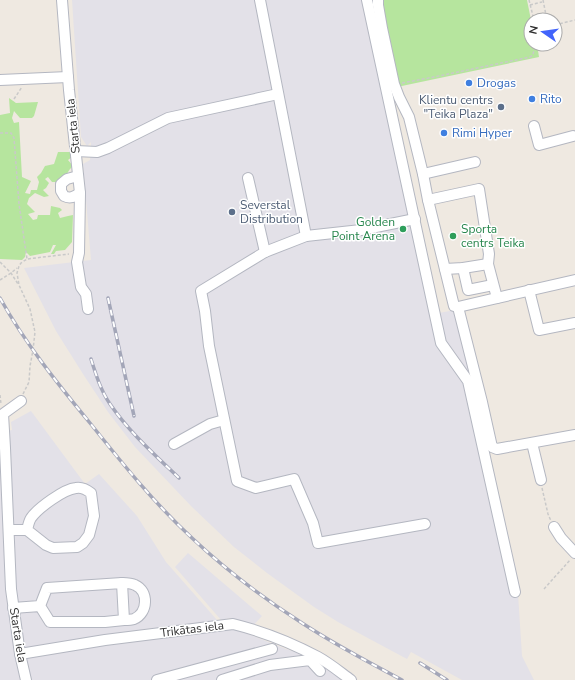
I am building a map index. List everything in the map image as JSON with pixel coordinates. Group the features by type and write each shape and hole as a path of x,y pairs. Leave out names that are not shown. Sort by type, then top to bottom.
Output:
{"street":[{"name":"Starta iela","path":"62,0 80,194 79,253 76,262 81,287 86,294 88,309"},
{"path":"260,0 306,236"},
{"path":"366,0 378,29 394,84 409,117 452,303 454,306 458,307 575,280"},
{"path":"378,0 378,29 441,343 468,381 515,592"},
{"path":"0,80 68,77"},
{"path":"76,151 97,152 168,118 278,94"},
{"path":"534,126 539,146 574,138"},
{"path":"423,174 476,162"},
{"path":"78,176 67,179 61,184 61,191 64,196 68,198 80,194"},
{"path":"248,178 265,252"},
{"path":"428,200 479,189 489,254 488,264 497,298"},
{"path":"415,219 360,230 306,236 265,252 201,291 209,346 238,481 256,488 294,479 313,523 318,543 425,524"},
{"path":"445,269 488,264"},
{"path":"463,268 468,290 493,285"},
{"path":"530,290 539,330 575,323"},
{"path":"458,307 492,447 497,449 575,435"},
{"name":"Starta iela","path":"21,401 3,414 11,589 20,654 26,680"},
{"path":"174,444 210,424 224,420"},
{"path":"532,443 541,480"},
{"path":"9,530 27,530 46,545 53,548 77,547 83,543 89,535 94,516 91,493 77,488 68,490 54,498 31,518 27,530"},
{"path":"554,527 572,557"},
{"path":"122,583 124,620"},
{"path":"122,583 133,584 140,588 145,597 143,610 141,614 134,619 105,622 50,622 40,606 47,588 122,583"},
{"path":"0,589 11,589"},
{"path":"14,608 40,606"},
{"name":"Trikātas iela","path":"20,654 105,640 233,624 293,645 319,658 351,680"},
{"path":"157,680 272,649"},
{"path":"222,680 270,665 310,660 317,676 328,664"}],"path":[{"path":"529,0 532,12"},
{"path":"530,5 543,1 545,12"},
{"path":"563,23 575,20"},
{"path":"394,84 530,57 533,52"},
{"path":"0,133 11,133 14,138 19,204 28,259"},
{"path":"0,280 28,259 79,253"},
{"path":"0,262 11,273 19,286 30,309 35,332 29,382 25,388 21,401"},
{"path":"19,266 17,273 19,286"},
{"path":"541,480 548,514 554,527"},
{"path":"544,589 572,557"}],"shaded area":[{"path":"72,0 371,0 439,313 455,310 518,594 522,656 534,680 462,680 411,652 407,659 338,622 314,607 234,547 191,506 135,447 108,412 56,331 24,268 91,260 83,164 90,160 91,142 87,146 81,137"},
{"path":"31,411 85,484 99,474 137,516 166,562 217,620 286,649 308,656 346,680 0,680 0,432 12,430 11,422"},
{"path":"188,553 262,616 252,627 230,618 221,620 175,567"}],"green space":[{"path":"379,0 527,0 529,12 523,12 523,52 538,52 539,57 397,87"},
{"path":"9,98 16,103 38,102 32,118 20,118 14,111 12,118 14,123 19,122 22,177 31,181 25,193 30,194 31,190 37,190 39,182 37,177 45,166 54,164 58,152 71,152 72,157 68,160 73,166 62,182 52,182 48,177 45,179 49,183 43,190 49,196 44,197 35,193 29,198 27,204 35,212 28,214 33,220 37,219 38,215 50,215 51,206 62,210 58,213 60,218 73,215 72,242 65,250 56,251 54,254 51,254 56,245 53,245 50,252 30,256 26,252 25,257 22,260 0,259 0,115 10,113"}],"railway":[{"path":"0,298 31,347 66,393 114,453 178,525 205,550 259,594 314,631 402,680"},
{"path":"108,298 134,416"},
{"path":"91,359 104,394 117,414 143,443 179,478"},
{"path":"420,663 447,680"}],"place":[{"name":"Drogas","path":"469,83"},
{"name":"Rito","path":"532,99"},
{"name":"Klientu centrs \"Teika Plaza\"","path":"501,107"},
{"name":"Rimi Hyper","path":"444,133"},
{"name":"Severstal Distribution","path":"232,212"},
{"name":"Golden Point Arena","path":"403,229"},
{"name":"Sporta centrs Teika","path":"453,236"}]}
